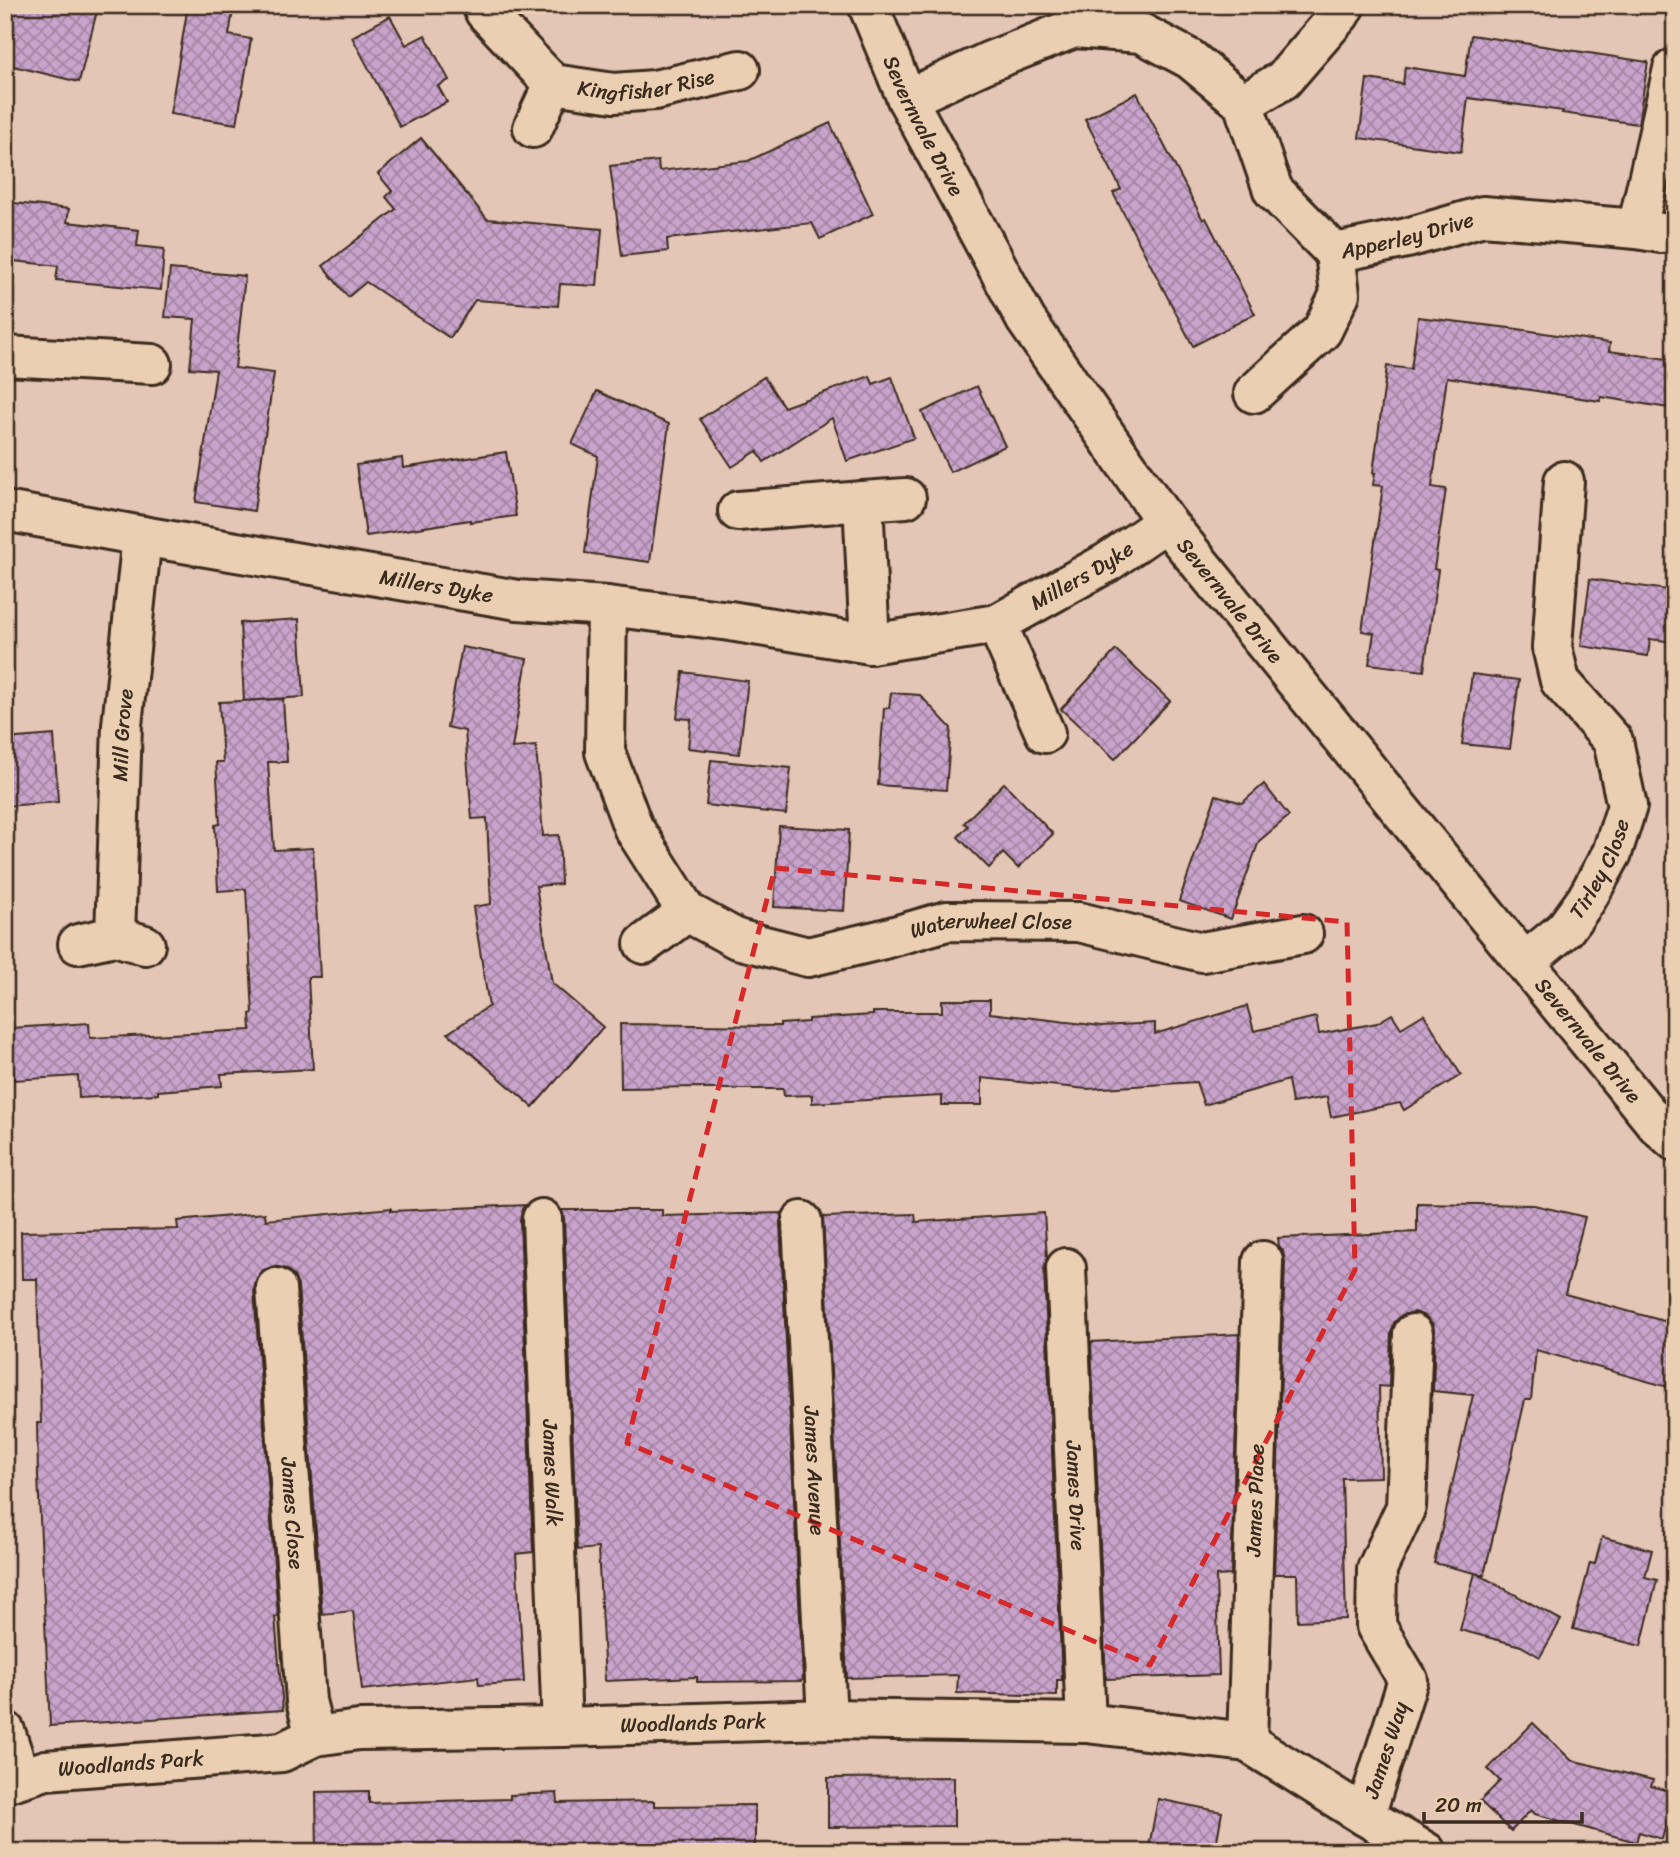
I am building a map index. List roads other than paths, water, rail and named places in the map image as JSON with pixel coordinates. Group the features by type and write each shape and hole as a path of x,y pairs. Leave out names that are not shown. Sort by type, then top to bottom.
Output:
{"street":[{"name":"Kingfisher Rise","path":"482,5 485,12 553,85 614,93 654,90 740,70"},
{"name":"Severnvale Drive","path":"868,5 907,99 1026,320 1166,522 1657,1125 1675,1141"},
{"path":"907,99 988,62 1074,28 1140,33 1190,59 1243,103 1283,80 1340,15 1345,5"},
{"name":"Apperley Drive","path":"1243,103 1273,190 1335,253 1407,238 1483,216 1649,231 1673,69 1675,70"},
{"name":"Kingfisher Rise","path":"533,128 553,85"},
{"path":"1254,393 1322,331 1340,294 1335,253"},
{"path":"5,356 152,364"},
{"name":"Tirley Close","path":"1525,962 1565,929 1586,900 1612,853 1627,806 1613,741 1560,681 1552,648 1564,481"},
{"path":"738,511 906,498"},
{"path":"863,501 870,644"},
{"name":"Millers Dyke","path":"5,510 518,600 607,606 730,621 870,644 997,624 1108,562 1166,522"},
{"name":"Mill Grove","path":"78,944 130,940 122,725 142,536"},
{"name":"Waterwheel Close","path":"607,606 604,752 633,827 687,912 737,939 808,957 947,921 1079,922 1202,952 1303,934"},
{"path":"997,624 1045,733"},
{"path":"644,944 687,912"},
{"name":"James Walk","path":"542,1219 562,1727"},
{"name":"James Avenue","path":"802,1221 827,1719"},
{"name":"James Place","path":"1247,1742 1263,1261"},
{"name":"James Drive","path":"1066,1268 1086,1723"},
{"name":"James Close","path":"276,1289 306,1701 315,1736"},
{"name":"James Way","path":"1413,1334 1406,1507 1377,1569 1376,1626 1408,1680 1365,1816 1426,1852"},
{"name":"Woodlands Park","path":"13,1780 46,1770 282,1752 315,1736 359,1730 827,1719 1086,1723 1247,1742 1365,1816"},
{"path":"5,1731 13,1780"}]}
